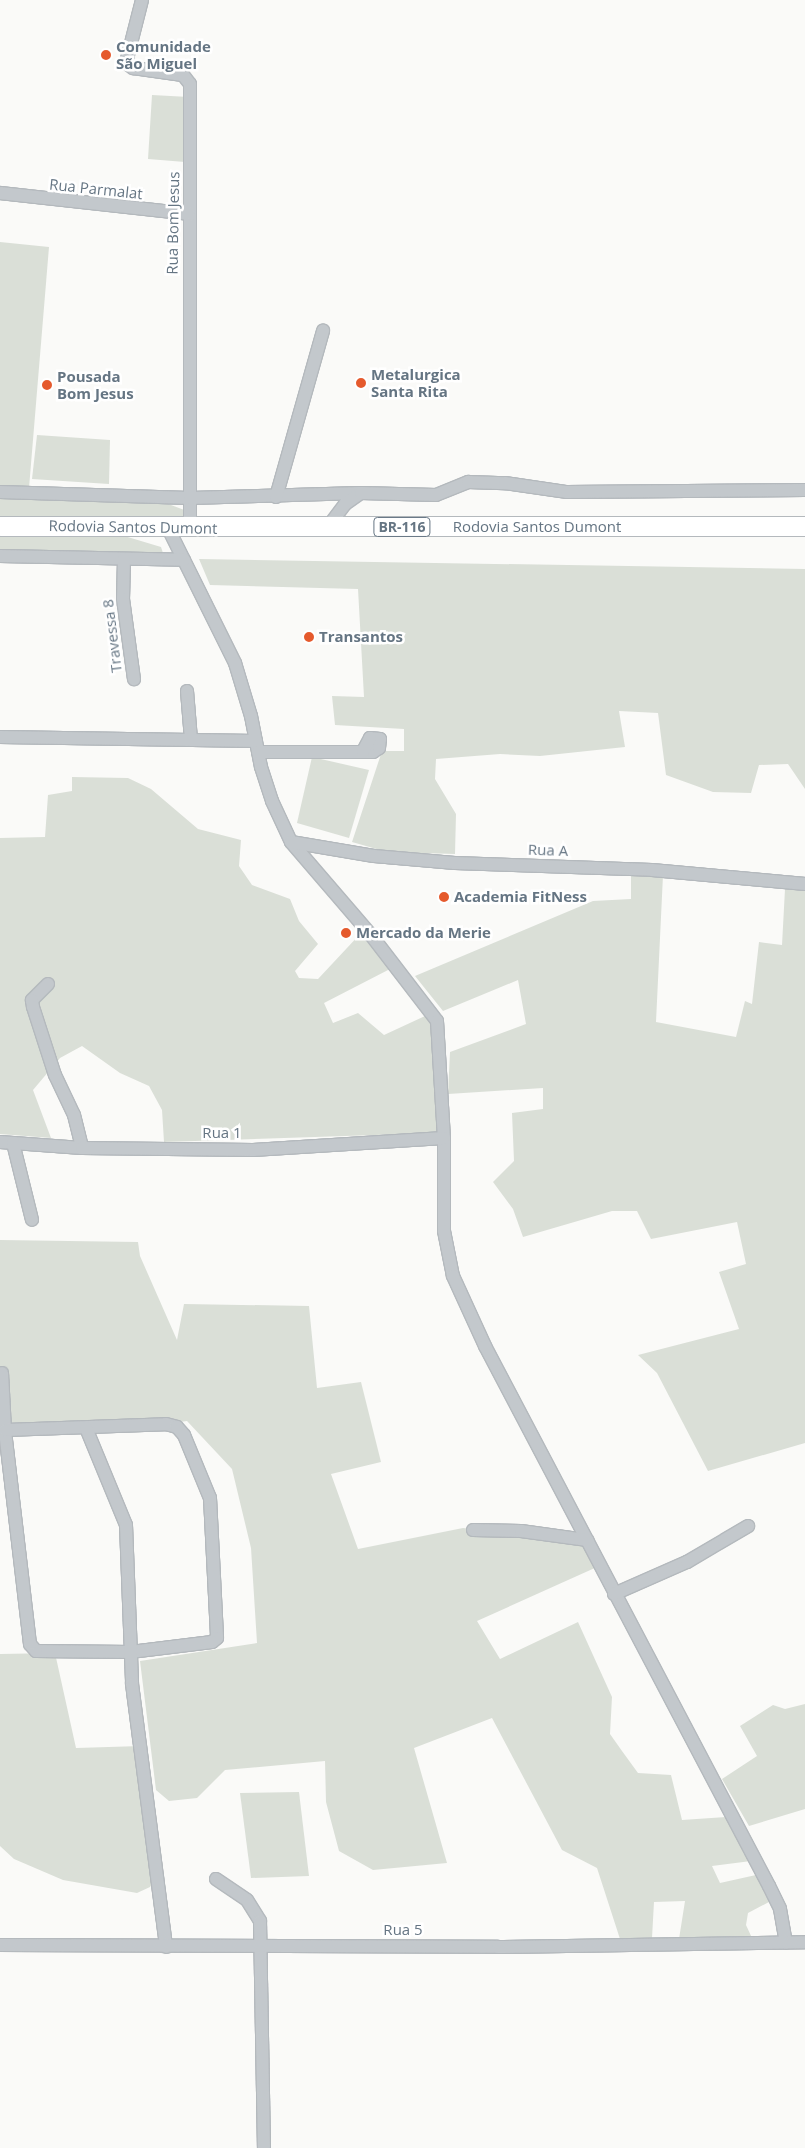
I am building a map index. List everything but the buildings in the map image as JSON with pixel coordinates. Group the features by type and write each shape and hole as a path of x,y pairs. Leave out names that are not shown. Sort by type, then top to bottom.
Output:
{"highway":[{"name":"Rodovia Santos Dumont","path":"0,526 327,528 805,526"}],"street":[{"name":"Rua Bom Jesus","path":"142,0 126,63 134,68 183,75 190,84 190,528"},
{"name":"Rua Parmalat","path":"0,193 189,214"},
{"path":"276,497 323,331"},
{"path":"0,492 190,498 276,497 361,493 436,494 462,483 478,481 567,492 805,490"},
{"path":"327,528 345,504 361,493"},
{"path":"168,528 235,663 272,801 291,842 432,1012 440,1038 444,1138 444,1231 453,1276 485,1346 769,1886 780,1909 786,1942"},
{"path":"0,556 184,560"},
{"name":"Travessa 8","path":"124,559 123,599 134,679"},
{"path":"187,691 191,740"},
{"path":"0,737 191,740 257,746 363,751"},
{"name":"Rua A","path":"291,842 374,856 455,863 652,870 805,884"},
{"path":"48,984 32,1000 32,1007 55,1074 74,1115 82,1148"},
{"name":"Rua 1","path":"0,1142 82,1148 253,1150 444,1138"},
{"path":"13,1143 32,1220"},
{"path":"2,1373 5,1430 33,1648 44,1653 131,1652 212,1642 217,1638 210,1498 186,1440 177,1427 154,1424 5,1430"},
{"path":"86,1428 126,1525 134,1701 166,1947"},
{"path":"614,1594 687,1562 748,1526"},
{"path":"473,1530 521,1531 587,1540"},
{"path":"216,1879 253,1906 260,1921 262,1946 264,2148"},
{"name":"Rua 5","path":"0,1945 166,1947 518,1946 805,1942"}],"shaded area":[{"path":"152,95 189,97 185,162 148,159"},
{"path":"0,242 49,247 29,488 0,487"},
{"path":"37,435 110,440 109,484 32,479"},
{"path":"0,498 106,498 163,502 187,511 186,517 0,518"},
{"path":"121,535 161,547 164,556 0,551 0,536"},
{"path":"199,559 805,569 805,789 788,764 759,765 751,793 713,792 666,775 658,713 619,711 625,747 540,756 500,754 436,759 435,779 456,814 455,854 387,852 352,842 382,751 404,751 404,729 335,725 332,696 364,697 358,589 210,585"},
{"path":"312,757 369,770 349,838 297,823"},
{"path":"72,777 128,778 151,789 198,829 241,840 239,866 252,885 290,899 299,921 318,944 295,971 299,978 318,979 361,933 390,969 324,1003 333,1023 358,1013 384,1035 425,1016 433,1025 439,1128 436,1133 164,1142 162,1110 149,1086 120,1073 82,1046 60,1058 33,1090 51,1138 0,1134 0,838 45,837 48,795 72,791"},
{"path":"631,874 663,875 656,1022 736,1037 745,1001 752,1004 759,942 782,945 785,889 805,890 805,1443 708,1471 657,1373 638,1355 739,1329 719,1272 746,1264 737,1222 651,1239 637,1211 612,1211 523,1237 513,1209 493,1182 514,1161 512,1113 543,1109 543,1088 448,1094 450,1052 526,1024 518,980 443,1011 415,976 593,901 631,899"},
{"path":"0,1240 138,1242 140,1256 177,1340 184,1304 309,1306 317,1388 361,1382 381,1462 331,1474 358,1549 463,1528 582,1542 597,1567 477,1621 500,1659 578,1622 612,1697 610,1734 622,1751 638,1773 671,1775 682,1820 726,1817 751,1861 712,1866 720,1883 756,1875 769,1902 748,1913 746,1925 752,1938 679,1939 685,1901 654,1902 652,1938 620,1939 597,1868 562,1850 492,1718 414,1748 447,1863 373,1870 339,1851 326,1802 325,1761 225,1770 197,1798 169,1801 156,1790 140,1661 257,1643 251,1548 232,1469 187,1421 166,1424 0,1430"},
{"path":"55,1653 76,1748 141,1746 158,1875 150,1887 137,1893 63,1880 14,1859 0,1846 0,1654"},
{"path":"805,1704 805,1809 749,1826 722,1779 757,1756 740,1726 773,1705 785,1709"},
{"path":"299,1792 309,1876 251,1878 240,1793"}],"place":[{"name":"Comunidade São Miguel","path":"106,55"},
{"name":"Metalurgica Santa Rita","path":"361,383"},
{"name":"Pousada Bom Jesus","path":"47,385"},
{"name":"Transantos","path":"309,637"},
{"name":"Academia FitNess","path":"444,897"},
{"name":"Mercado da Merie","path":"346,933"}]}
